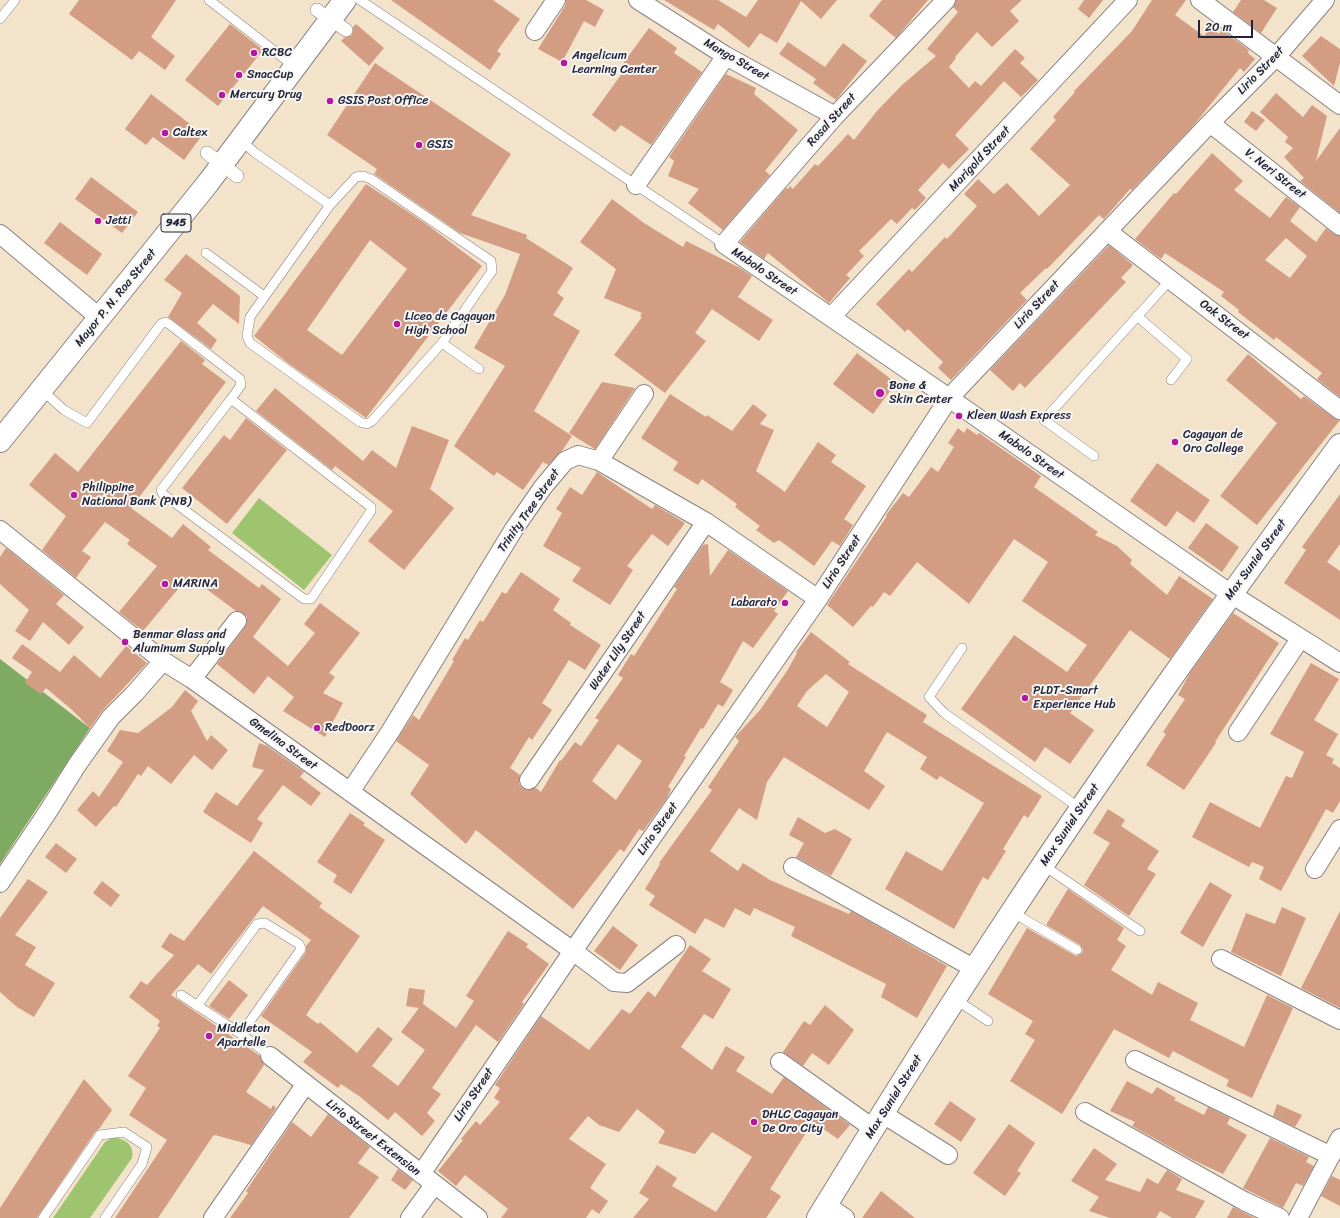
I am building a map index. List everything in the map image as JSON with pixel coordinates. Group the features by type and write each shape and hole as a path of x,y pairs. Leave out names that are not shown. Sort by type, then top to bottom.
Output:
{"main road":[{"name":"Mayor P. N. Roa Street","path":"0,441 222,164 345,0"},
{"name":"Max Suniel Street","path":"822,1212 955,999 1081,809 1230,594 1340,445"}],"street":[{"path":"534,31 556,0"},
{"name":"Mango Street","path":"638,0 726,56 835,116"},
{"name":"Rosal Street","path":"724,244 835,116 946,0"},
{"name":"Marigold Street","path":"831,318 1128,0"},
{"path":"1200,0 1340,105"},
{"name":"Lirio Street","path":"410,1218 427,1179 573,951 818,599 949,398 1210,123 1276,57 1325,0"},
{"path":"636,185 726,56"},
{"name":"V. Neri Street","path":"1210,123 1340,226"},
{"name":"Oak Street","path":"1107,231 1340,410"},
{"path":"0,234 100,318"},
{"name":"Mabolo Street","path":"724,244 949,398 1230,594 1340,663"},
{"path":"599,461 644,394"},
{"name":"Trinity Tree Street","path":"350,792 390,732 514,529 542,487 565,461 578,455 599,461 706,522 818,599"},
{"name":"Water Lily Street","path":"530,780 706,522"},
{"name":"Gmelina Street","path":"0,530 164,661 192,679 573,951 614,982 620,984 626,983 676,945"},
{"path":"192,679 238,621"},
{"path":"1238,732 1300,639"},
{"path":"0,883 48,813 77,765 111,717 164,661"},
{"path":"1315,869 1340,828"},
{"path":"794,867 975,969"},
{"path":"1222,959 1340,1020"},
{"name":"Lirio Street Extension","path":"270,1056 305,1085 478,1218"},
{"path":"1135,1060 1330,1156"},
{"path":"780,1062 878,1121 948,1155"},
{"path":"213,1218 305,1085"},
{"path":"1085,1112 1244,1201 1280,1218"},
{"path":"1298,1218 1340,1138"},
{"path":"822,1212 845,1218"}],"lane":[{"path":"0,19 15,0"},
{"path":"209,0 295,67"},
{"path":"360,0 724,244"},
{"path":"240,139 254,152 330,205"},
{"path":"363,176 371,179 491,261 492,271 442,343 372,421 367,424 360,422 250,343 248,336 250,317 264,296 330,205 356,177 363,176"},
{"path":"206,253 264,296"},
{"path":"1094,456 1044,420 1170,280"},
{"path":"1137,316 1187,359 1172,380"},
{"path":"42,390 64,410 87,423 161,324 165,322 240,379 241,385 163,486 161,490 162,494 304,599 311,599 371,511 371,507 231,399"},
{"path":"442,343 479,369"},
{"path":"962,648 929,697 944,713 1081,809"},
{"path":"1043,866 1140,931"},
{"path":"1012,912 1077,950"},
{"path":"197,1006 257,924 265,923 299,944 301,949 241,1034"},
{"path":"181,995 241,1034 270,1056"},
{"path":"955,999 988,1021"},
{"path":"43,1218 100,1135 124,1132 147,1147 142,1164 105,1218"}],"green space":[{"path":"259,498 332,555 304,590 232,533"},
{"path":"0,659 90,728 0,864"},
{"path":"113,1137 128,1143 132,1149 132,1158 90,1218 53,1218 105,1142"}],"building":[{"path":"79,0 176,0 151,37 175,56 165,70 139,51 132,60 69,14"},
{"path":"391,0 493,0 520,19 497,51 501,54 490,70"},
{"path":"566,0 586,0 604,10 595,27 584,21 562,62 538,49 565,6"},
{"path":"664,0 718,0 746,17 758,0 837,0 821,19 801,1 777,43 760,33 749,48 718,24 714,30"},
{"path":"882,0 928,0 896,38 869,16"},
{"path":"956,0 1022,0 1010,11 1019,21 992,47 977,32 955,57 956,58 949,67 969,88 975,81 981,86 1015,49 1025,58 1020,63 1038,80 1021,97 1004,81 955,135 969,149 949,169 943,163 918,190 926,198 915,210 912,208 897,224 891,219 859,251 864,256 846,275 850,278 829,303 768,253 764,259 740,242 786,188 788,189 790,186 793,189 815,164 818,166 848,134 854,140 877,111 902,85 936,56 927,49 958,12 953,7"},
{"path":"1084,0 1103,0 1089,18 1078,9"},
{"path":"1152,0 1186,0 1175,15 1204,36 1211,27 1219,34 1222,30 1249,50 1248,53 1255,59 1244,72 1240,68 1193,126 1132,190 1130,189 1104,219 1099,215 1047,269 1046,268 1020,293 1027,300 951,380 938,368 943,362 908,329 905,332 876,304 909,269 912,272 945,237 947,239 977,206 964,194 978,179 994,194 1007,183 1039,216 1070,185 1030,149 1056,120 1053,117 1075,92 1074,91 1132,31"},
{"path":"1241,0 1264,0 1277,8 1261,33 1233,12"},
{"path":"230,24 263,50 218,106 185,80"},
{"path":"356,24 384,48 369,66 341,41 352,35 353,27"},
{"path":"649,28 677,48 674,53 702,72 651,145 621,125 615,132 592,115 623,72 619,69"},
{"path":"1321,36 1340,49 1340,63 1334,86 1302,56"},
{"path":"788,42 825,67 843,43 867,61 836,100 813,83 816,79 779,54"},
{"path":"375,63 511,154 471,215 527,235 526,238 573,268 557,293 564,298 553,315 580,331 534,411 572,436 562,451 548,465 543,462 523,490 497,472 494,476 454,446 505,366 474,348 505,295 520,254 460,233 374,174 377,169 327,135"},
{"path":"726,74 756,88 754,94 798,130 765,171 770,175 723,230 688,203 699,189 668,176 674,161 669,157"},
{"path":"1276,93 1303,117 1312,105 1327,116 1316,161 1340,128 1340,213 1300,181 1304,178 1284,157 1293,148 1285,142 1288,137 1260,112"},
{"path":"151,94 203,134 184,160 153,137 146,145 125,129"},
{"path":"1252,111 1265,120 1256,131 1244,122"},
{"path":"1212,153 1243,181 1234,190 1270,218 1286,197 1300,207 1290,221 1316,242 1326,228 1334,234 1340,236 1340,397 1317,379 1322,373 1276,337 1274,340 1238,312 1239,310 1221,296 1224,292 1165,253 1161,259 1135,239 1174,193 1176,194","holes":["1286,238 1307,256 1290,278 1265,260"]},
{"path":"91,177 138,212 122,233 75,199"},
{"path":"366,184 425,223 482,266 366,418 289,364 254,336","holes":["370,240 407,269 342,355 307,330"]},
{"path":"612,199 644,223 683,247 686,241 740,268 752,276 738,297 773,320 759,341 712,309 695,333 706,341 665,393 614,355 642,317 640,316 642,313 604,298 616,269 580,242"},
{"path":"60,222 102,254 87,275 44,243"},
{"path":"1109,245 1133,265 1121,278 1126,282 1025,388 1020,383 1013,391 990,370"},
{"path":"186,254 240,296 239,324 213,304 197,323 217,340 211,349 168,317 182,293 164,280"},
{"path":"181,341 205,360 202,364 226,382 131,508 172,538 183,524 211,547 208,550 259,588 262,584 281,599 253,637 288,666 315,633 304,624 320,603 360,633 329,673 335,677 323,693 343,703 325,737 283,711 294,697 268,676 254,694 217,664 245,627 247,617 243,613 236,611 189,576 143,631 119,612 157,566 127,544 130,540 105,522 82,551 91,557 76,578 42,550 66,516 29,485 55,453 78,472"},
{"path":"857,353 896,383 873,414 833,384"},
{"path":"1248,354 1301,399 1304,396 1334,418 1340,420 1257,525 1220,496 1277,423 1226,380"},
{"path":"602,382 635,388 595,449 569,433"},
{"path":"275,388 363,461 372,450 396,468 412,426 449,440 430,489 454,508 404,570 368,541 393,511 335,466 332,470 256,411"},
{"path":"670,394 706,417 707,415 732,431 753,404 767,415 760,424 774,430 756,471 785,492 818,442 836,455 831,462 866,486 844,519 853,525 840,546 832,541 814,566 779,540 774,543 756,530 760,526 735,507 737,504 702,479 698,485 673,470 678,462 641,438"},
{"path":"246,418 287,450 227,524 182,488 224,435 230,440"},
{"path":"958,428 964,433 967,428 977,435 979,433 1041,476 1034,487 1098,532 1095,535 1117,546 1132,560 1130,564 1167,595 1179,576 1213,599 1170,659 1130,630 1070,713 1094,730 1070,764 1045,747 1035,762 961,709 1014,635 1067,672 1087,645 1022,601 1048,562 1014,539 969,604 917,562 890,596 884,592 873,607 871,606 853,627 827,605 887,516 886,515 903,493 909,497 931,467 938,472 954,447 948,443"},
{"path":"1157,463 1210,500 1194,523 1177,511 1166,527 1130,501"},
{"path":"597,472 652,509 655,505 685,523 668,546 652,534 627,566 633,570 610,605 572,581 581,568 543,546 562,513 556,509 570,487 582,495"},
{"path":"1340,494 1340,544 1327,562 1340,571 1340,620 1284,583 1306,550 1302,547"},
{"path":"1206,523 1239,547 1222,572 1188,548"},
{"path":"708,544 710,576 728,550 788,591 774,611 778,614 753,648 743,641 720,682 733,690 723,707 718,704 703,729 701,728 668,787 671,789 667,798 643,831 639,829 624,852 620,849 573,909 476,830 466,844 410,794 429,765 396,741 413,715 419,720 454,661 452,660 465,638 468,640 480,620 483,622 502,592 506,594 521,572 560,599 553,610 571,623 570,625 601,645 585,670 569,660 542,703 552,710 532,740 529,737 510,768 520,775 519,784 523,788 529,790 536,788 541,792 560,760 561,761 575,742 581,746 599,720 595,718 623,678 618,675 631,654 634,656 677,589 674,587 703,545","holes":["618,744 642,761 616,800 592,781"]},
{"path":"6,548 64,595 56,604 84,627 69,645 43,622 30,641 15,631 29,610 0,584 0,557"},
{"path":"1233,613 1279,643 1215,742 1216,743 1184,790 1146,765 1166,734 1163,732 1185,699 1178,695 1190,673"},
{"path":"811,632 850,662 848,664 927,715 923,722 1042,796 1028,818 1024,815 1003,849 1006,851 988,880 983,877 954,929 885,889 906,851 942,871 984,803 940,776 937,780 920,769 927,757 887,732 864,771 885,786 869,810 784,757 767,782 757,820 739,808 710,851 738,871 743,863 770,880 849,914 851,911 947,966 917,1018 881,997 886,984 791,936 795,927 754,908 750,916 735,908 724,928 705,918 695,934 649,905 655,896 645,889 660,864 659,863 712,790 708,787 739,741 735,737 760,710 787,671 797,653 796,652","holes":["826,674 849,692 827,727 797,706 807,691"]},
{"path":"22,644 60,672 74,655 100,678 126,646 147,663 103,710 90,728 71,709 46,688 41,694 25,683 32,672 12,658"},
{"path":"1311,663 1339,679 1314,720 1338,734 1326,755 1334,759 1332,763 1340,768 1340,801 1333,813 1326,809 1281,891 1259,879 1264,867 1252,862 1249,867 1192,837 1210,802 1260,828 1286,776 1292,778 1304,752 1270,734"},
{"path":"185,690 198,701 191,711 207,741 211,735 228,750 212,770 194,755 171,784 148,766 141,776 138,774 116,807 114,806 96,827 77,810 93,791 99,797 123,762 107,751 120,730 138,733 172,707"},
{"path":"259,743 267,746 304,772 300,777 321,793 311,806 283,785 257,819 263,823 251,843 203,812 216,792 237,806 264,770 252,767"},
{"path":"1108,809 1125,820 1121,826 1159,851 1147,869 1156,874 1129,916 1084,885 1110,843 1093,833"},
{"path":"350,813 365,823 363,825 385,840 351,894 333,882 337,875 317,862"},
{"path":"798,817 825,833 835,829 852,839 831,876 796,857 804,843 789,835"},
{"path":"56,843 77,859 66,873 45,857"},
{"path":"254,851 322,903 319,907 360,936 306,1015 318,1024 320,1022 357,1053 378,1027 393,1039 372,1066 398,1086 425,1050 401,1032 419,1008 406,1006 409,988 425,990 423,1004 456,1028 474,1001 466,996 508,931 528,944 526,947 549,964 522,1002 524,1004 498,1042 476,1025 432,1088 441,1094 427,1113 435,1121 422,1136 395,1112 388,1120 359,1096 341,1084 338,1088 319,1074 303,1062 312,1052 261,1016 306,952 306,946 311,940 263,906 211,974 198,964 171,995 260,1056 264,1065 246,1092 271,1109 273,1105 276,1108 251,1145 215,1135 213,1136 158,1218 115,1218 167,1140 129,1115 146,1088 128,1076 160,1028 157,1026 160,1021 129,997 141,981 147,985 174,955 161,947 170,933 184,941"},
{"path":"28,879 48,892 15,935 36,947 25,965 55,983 34,1017 17,1007 0,992 0,918"},
{"path":"102,881 120,895 111,907 93,893"},
{"path":"1210,882 1232,895 1203,947 1180,933"},
{"path":"1068,889 1124,928 1117,940 1126,946 1111,970 1152,995 1158,982 1198,1003 1190,1020 1244,1047 1267,995 1293,1008 1252,1098 1226,1086 1229,1080 1173,1051 1169,1058 1114,1029 1062,1114 1010,1081 1035,1040 1025,1034 1033,1021 988,994 1027,928 1074,955 1077,956 1082,953 1083,950 1080,945 1046,925"},
{"path":"1282,907 1306,918 1281,976 1231,952 1246,913 1275,924"},
{"path":"1340,911 1340,1008 1301,988"},
{"path":"613,926 638,945 620,970 594,951"},
{"path":"690,945 711,959 702,971 731,989 713,1019 704,1014 681,1047 712,1070 726,1046 745,1057 736,1071 772,1094 784,1077 850,1125 838,1139 813,1122 770,1189 781,1196 766,1218 633,1218 649,1199 639,1193 657,1165 677,1178 672,1186 716,1212 752,1157 712,1132 695,1154 658,1143 665,1131 637,1109 619,1132 599,1125 588,1116 569,1139 606,1164 590,1188 608,1201 599,1214 592,1209 586,1218 501,1218 508,1209 465,1175 456,1186 438,1171 476,1121 480,1125 500,1102 494,1098 500,1088 495,1085 541,1016 589,1050 622,1009 630,1014 648,991 655,997"},
{"path":"229,980 248,995 229,1019 209,1006"},
{"path":"825,1005 854,1030 829,1065 812,1053 803,1066 783,1052 804,1021 810,1025"},
{"path":"84,1079 112,1110 99,1129 95,1132 37,1218 0,1218 0,1208"},
{"path":"1127,1081 1152,1094 1157,1087 1176,1098 1174,1100 1204,1115 1208,1107 1230,1118 1227,1124 1247,1135 1223,1174 1193,1160 1132,1126 1135,1122 1110,1111"},
{"path":"950,1101 976,1119 961,1142 934,1124"},
{"path":"1277,1104 1302,1115 1295,1127 1273,1116"},
{"path":"328,1114 370,1147 358,1163 379,1177 349,1218 230,1218 248,1193 246,1191 292,1122 311,1137"},
{"path":"1009,1124 1035,1143 1017,1171 1021,1173 1005,1196 973,1173"},
{"path":"1270,1138 1309,1157 1306,1162 1314,1166 1303,1186 1296,1183 1283,1208 1243,1188"},
{"path":"1094,1148 1117,1164 1105,1180 1140,1192 1147,1178 1158,1184 1167,1170 1182,1179 1176,1190 1205,1201 1195,1218 1172,1218 1160,1211 1156,1218 1110,1218 1089,1211 1099,1197 1071,1181"},
{"path":"398,1169 413,1180 405,1190 391,1180"},
{"path":"1332,1176 1340,1180 1340,1206 1321,1196"},
{"path":"881,1191 915,1218 862,1218"},
{"path":"1233,1207 1255,1218 1227,1218"}],"place":[{"name":"RCBC","path":"254,53"},
{"name":"Angelicum Learning Center","path":"564,63"},
{"name":"SnacCup","path":"239,75"},
{"name":"Mercury Drug","path":"222,95"},
{"name":"GSIS Post Office","path":"330,101"},
{"name":"Caltex","path":"165,133"},
{"name":"GSIS","path":"419,145"},
{"name":"Jetti","path":"98,221"},
{"name":"Liceo de Cagayan High School","path":"397,324"},
{"name":"Bone & Skin Center","path":"880,393"},
{"name":"Kleen Wash Express","path":"959,416"},
{"name":"Cagayan de Oro College","path":"1175,442"},
{"name":"Philippine National Bank (PNB)","path":"74,495"},
{"name":"MARINA","path":"165,584"},
{"name":"Labarato","path":"785,603"},
{"name":"Benmar Glass and Aluminum Supply","path":"125,642"},
{"name":"PLDT-Smart Experience Hub","path":"1025,698"},
{"name":"RedDoorz","path":"317,728"},
{"name":"Middleton Apartelle","path":"209,1036"},
{"name":"DHLC Cagayan De Oro City","path":"754,1122"}]}
